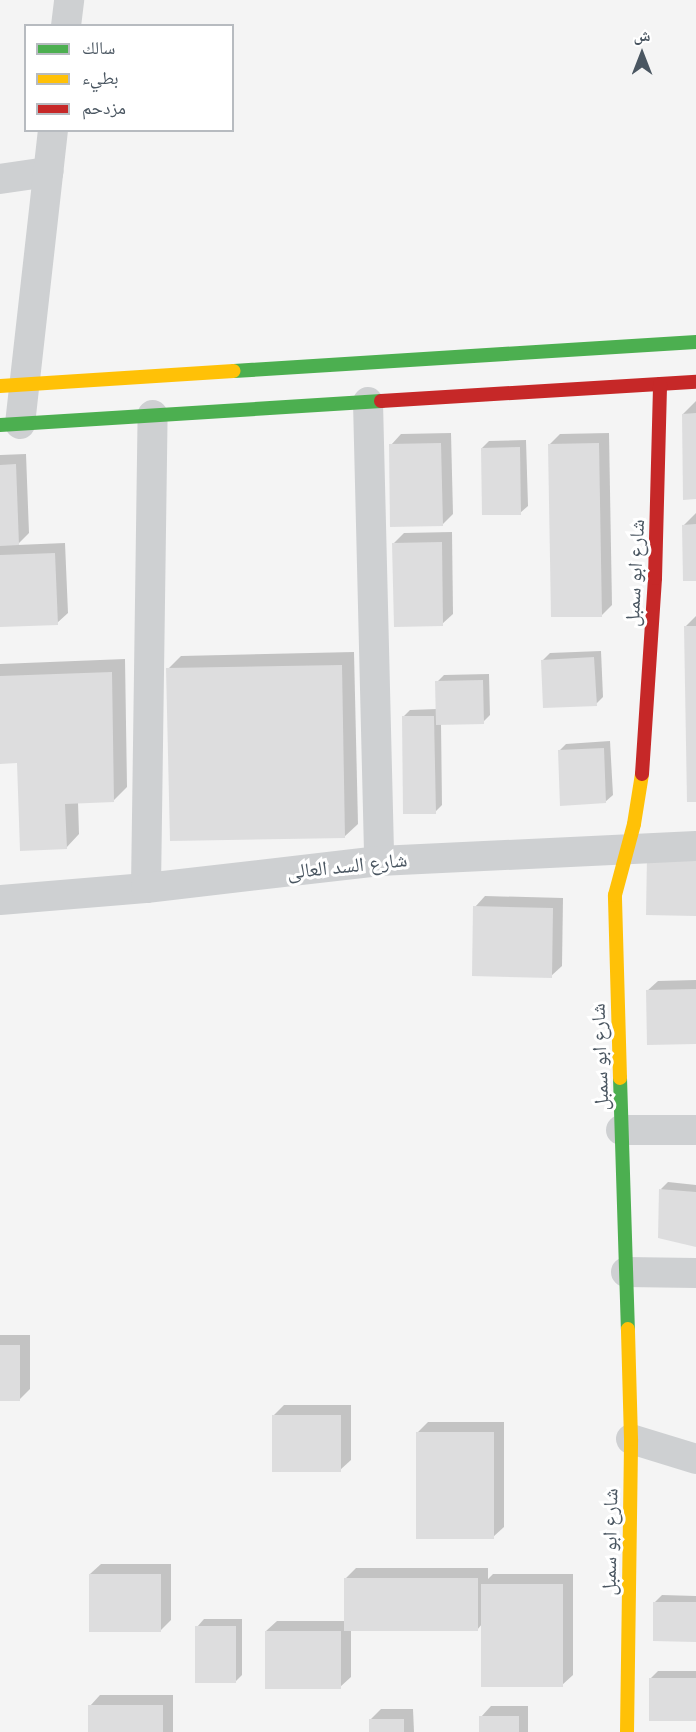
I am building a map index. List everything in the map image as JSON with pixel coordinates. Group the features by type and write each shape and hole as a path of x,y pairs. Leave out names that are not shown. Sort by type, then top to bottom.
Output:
{"main road":[{"path":"11,385 696,342"},
{"path":"10,424 696,382"},
{"name":"شارع ابو سمبل","path":"627,1732 631,1439 615,895 624,849 634,824 643,766 656,578 660,384"}],"street":[{"path":"66,24 69,0"},
{"path":"10,424 11,385 48,172 53,132"},
{"path":"0,179 48,172"},
{"path":"368,402 379,861"},
{"path":"146,888 153,416"},
{"name":"شارع السد العالى","path":"0,900 146,888 379,861 696,846"},
{"path":"621,1130 696,1130"},
{"path":"626,1272 696,1273"},
{"path":"631,1439 696,1459"}],"building":[{"path":"696,413 696,499 683,500 682,414"},
{"path":"441,443 443,526 390,527 389,444"},
{"path":"599,443 602,617 551,617 548,444"},
{"path":"520,447 521,515 482,515 481,448"},
{"path":"16,464 19,545 0,546 0,465"},
{"path":"696,524 696,581 683,581 682,525"},
{"path":"442,542 443,626 394,627 392,543"},
{"path":"55,553 58,625 0,627 0,555"},
{"path":"684,626 696,626 696,802 687,802"},
{"path":"594,657 597,706 543,708 541,660"},
{"path":"342,665 345,838 170,841 166,668"},
{"path":"112,672 114,802 65,804 67,849 20,851 17,763 0,764 0,676"},
{"path":"483,680 484,724 436,725 435,681"},
{"path":"402,716 434,716 436,814 403,814"},
{"path":"604,748 606,803 560,806 558,750"},
{"path":"647,855 696,856 696,916 646,915"},
{"path":"473,906 553,908 552,978 472,976"},
{"path":"696,989 696,1044 647,1045 646,990"},
{"path":"659,1189 696,1192 696,1247 658,1238"},
{"path":"0,1345 20,1345 20,1401 0,1401"},
{"path":"272,1415 341,1415 341,1472 272,1472"},
{"path":"416,1432 494,1432 494,1539 416,1539"},
{"path":"89,1574 161,1574 161,1632 89,1632"},
{"path":"344,1578 478,1578 478,1631 344,1631"},
{"path":"481,1584 563,1584 563,1687 481,1687"},
{"path":"653,1602 696,1602 696,1642 653,1641"},
{"path":"195,1626 236,1626 236,1683 195,1683"},
{"path":"265,1631 341,1631 341,1689 265,1689"},
{"path":"649,1678 696,1678 696,1721 649,1721"},
{"path":"88,1705 163,1705 163,1732 88,1732"},
{"path":"479,1716 519,1716 519,1732 479,1732"},
{"path":"369,1719 404,1719 404,1732 369,1732"}],"traffic: fast":[{"path":"234,371 696,342"},
{"path":"0,425 381,401"},
{"path":"620,1078 628,1329"}],"traffic: slow":[{"path":"0,386 234,371"},
{"path":"620,1078 615,895 634,824 642,774"},
{"path":"627,1732 631,1439 628,1329"}],"traffic: jam":[{"path":"381,401 696,382"},
{"path":"642,774 655,578 660,384"}]}
